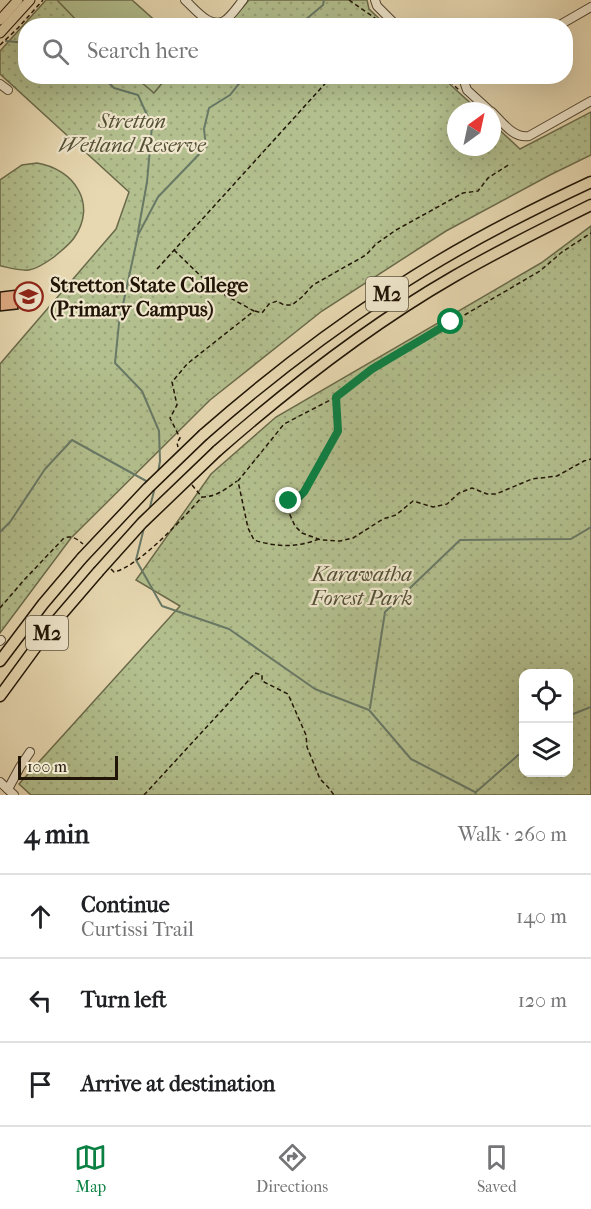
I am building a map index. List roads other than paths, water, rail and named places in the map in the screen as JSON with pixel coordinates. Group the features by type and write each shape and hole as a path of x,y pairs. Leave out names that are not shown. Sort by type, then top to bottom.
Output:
{"highway":[{"name":"M2","path":"0,661 43,604 82,558 141,495 203,435 294,359 391,291 484,236 591,182"},
{"name":"M2","path":"0,696 49,629 149,516 216,451 290,389 386,319 451,278 500,250 591,206"}],"main road":[{"path":"0,20 18,0"},
{"path":"0,33 30,0"}],"street":[{"path":"185,0 205,18"},
{"path":"228,18 243,0"},
{"path":"375,0 376,6 389,18"},
{"path":"572,18 591,7"},
{"path":"0,84 8,90"},
{"path":"466,84 467,90 480,102"},
{"path":"501,121 516,135 529,136 591,101"},
{"path":"0,782 11,792 20,767 30,752"}],"waterway":[{"path":"308,18 323,5 324,0"},
{"path":"6,41 18,42"},
{"path":"110,84 114,88 138,95 152,126 147,182 138,232"},
{"path":"158,473 159,431 142,391 115,363 119,323 138,235 158,197 206,147 204,129 209,108 230,95 239,84"},
{"path":"0,532 10,522 45,469 72,440 148,482"},
{"path":"149,511 155,487"},
{"path":"370,708 385,612 460,540 571,539 591,527"},
{"path":"144,528 136,560 162,606 229,629 315,689 369,710 411,759 475,792 476,795"},
{"path":"573,714 591,707"},
{"path":"476,792 519,754"}],"place":[{"name":"Stretton State College (Primary Campus)","path":"29,297"}],"park label":[{"name":"Stretton Wetland Reserve","path":"132,133"},
{"name":"Karawatha Forest Park","path":"362,586"}]}
